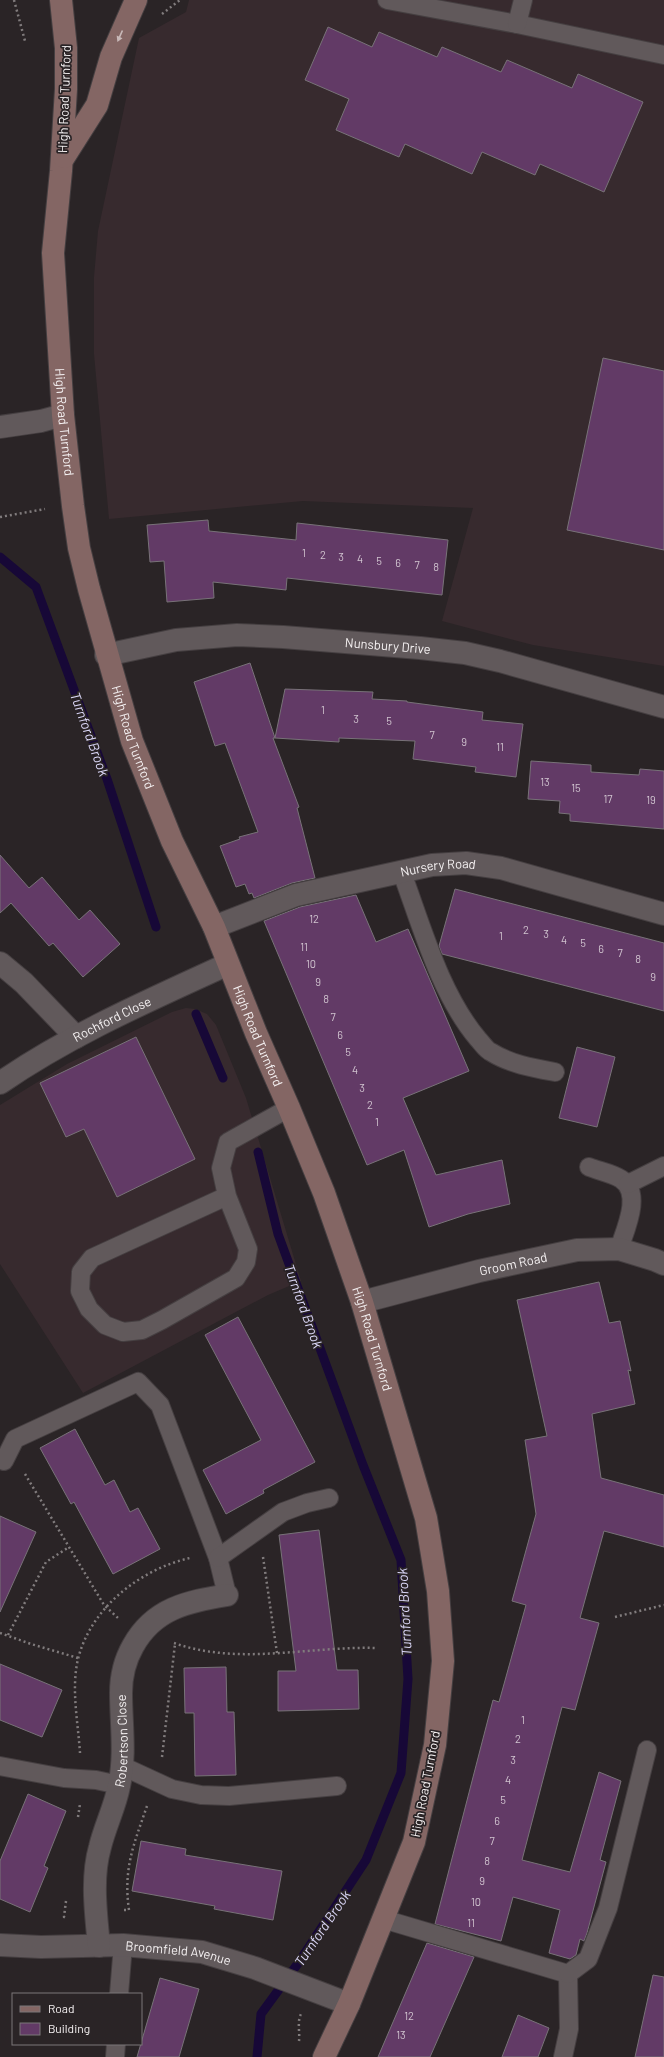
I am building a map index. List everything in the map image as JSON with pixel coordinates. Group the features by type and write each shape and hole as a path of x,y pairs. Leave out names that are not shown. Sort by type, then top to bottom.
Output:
{"main road":[{"path":"62,160 97,105 111,56 136,0"},
{"name":"High Road Turnford","path":"62,7 66,48 66,89 62,160 53,253 63,415 79,548 106,655 135,748 172,841 214,926 256,1033 324,1193 362,1302 426,1518 438,1591 443,1661 435,1745 414,1842 349,2004 324,2057"}],"street":[{"path":"0,427 41,421 63,415"},
{"name":"Nunsbury Drive","path":"106,655 176,640 237,635 283,636 420,648 465,653 500,661 664,707"},
{"name":"Nursery Road","path":"214,926 296,895 402,873 432,865 466,863 501,868 664,914"},
{"path":"0,962 24,983 76,1036"},
{"name":"Rochford Close","path":"0,1082 29,1063 76,1036 140,1004 228,964"},
{"name":"Groom Road","path":"362,1302 479,1271 577,1250 619,1249 664,1264"},
{"name":"Robertson Close","path":"99,1946 96,1883 100,1847 121,1776 124,1742 121,1691 122,1678 129,1652 143,1630 160,1615 178,1606 226,1596"},
{"name":"Broomfield Avenue","path":"0,1945 41,1947 123,1945 202,1952 255,1968 349,2004"}],"lane":[{"path":"387,0 518,24 664,55"},
{"path":"518,24 523,0"},
{"path":"402,873 432,955 452,1000 467,1026 489,1052 520,1065 555,1072"},
{"path":"226,1196 92,1258 81,1272 80,1291 89,1309 105,1326 123,1332 142,1330 236,1278 246,1262 248,1249 226,1196 221,1168 228,1142 289,1108"},
{"path":"628,1184 664,1166"},
{"path":"589,1167 620,1178 628,1184 632,1195 632,1205 619,1249"},
{"path":"4,1461 15,1439 138,1382 160,1406 218,1558 226,1596"},
{"path":"218,1558 283,1512 307,1503 330,1498"},
{"path":"568,1974 588,1959 608,1908 647,1750"},
{"path":"0,1766 64,1778 96,1780 121,1776 201,1796 230,1796 337,1786"},
{"path":"383,1919 568,1974"},
{"path":"119,1993 123,1945"},
{"path":"563,2057 570,2023 568,1974"},
{"path":"115,2057 116,2045"}],"path":[{"path":"14,0 25,41"},
{"path":"0,517 73,506"},
{"path":"4,1461 27,1474 104,1605 143,1630 175,1644 230,1654 277,1653 346,1647 376,1648"},
{"path":"259,1529 277,1653"},
{"path":"8,1636 46,1562 69,1547"},
{"path":"615,1617 664,1604"},
{"path":"0,1632 8,1636 78,1658"},
{"path":"299,2043 301,2031 299,2018 307,1987"}],"shaded area":[{"path":"189,0 664,0 664,666 533,645 442,621 473,508 303,501 109,519 94,354 94,277 98,231 139,38 186,12"},
{"path":"186,1008 195,1009 207,1014 216,1025 246,1098 301,1281 268,1295 83,1393 0,1264 0,1105 67,1064 172,1012"}],"building":[{"path":"328,27 372,47 379,32 437,57 442,47 501,72 507,60 572,88 578,74 643,102 604,192 540,164 535,175 482,152 472,174 405,144 399,157 336,130 349,99 305,80"},
{"path":"603,358 664,371 664,550 567,530"},
{"path":"208,520 209,531 296,540 297,523 448,540 442,595 287,578 286,590 213,582 214,598 167,602 164,561 150,562 147,525"},
{"path":"250,663 275,738 273,738 299,807 297,808 315,878 292,883 254,898 252,893 249,894 245,884 236,887 220,846 240,839 239,837 258,832 225,743 215,746 194,682"},
{"path":"285,689 373,692 372,699 407,701 483,712 482,720 523,724 516,777 475,772 476,767 413,759 415,741 339,738 339,742 275,738"},
{"path":"531,761 591,765 591,772 639,775 640,769 664,771 664,829 570,821 570,814 559,813 560,801 528,799"},
{"path":"0,855 29,888 42,877 79,920 90,910 120,944 83,977 53,943 49,946 11,903 0,913"},
{"path":"455,889 664,943 664,1011 442,954 439,946"},
{"path":"356,895 376,942 408,929 469,1071 403,1098 436,1175 502,1160 510,1204 468,1214 429,1227 404,1150 367,1165 264,921 300,907"},
{"path":"136,1037 195,1159 117,1197 84,1129 66,1137 40,1083"},
{"path":"577,1047 615,1057 597,1127 559,1118"},
{"path":"599,1282 609,1323 620,1321 631,1371 628,1370 635,1404 592,1414 601,1478 664,1495 664,1547 604,1531 580,1618 599,1623 575,1710 562,1707 522,1860 570,1872 599,1772 621,1781 600,1860 606,1862 587,1933 584,1941 580,1939 576,1955 570,1959 549,1953 560,1910 513,1897 501,1941 435,1924 493,1700 499,1702 526,1605 512,1601 536,1514 525,1440 547,1436 517,1300"},
{"path":"238,1317 315,1462 263,1490 264,1493 226,1514 203,1470 261,1440 205,1335"},
{"path":"75,1429 105,1485 114,1480 130,1512 138,1508 160,1549 113,1574 74,1502 71,1504 40,1448"},
{"path":"0,1516 36,1532 0,1612"},
{"path":"319,1530 337,1670 358,1670 359,1709 278,1711 278,1671 296,1671 279,1535"},
{"path":"0,1664 62,1690 42,1737 0,1720"},
{"path":"226,1667 227,1712 234,1712 236,1775 195,1776 194,1713 185,1713 184,1668"},
{"path":"28,1794 66,1811 44,1866 48,1868 30,1912 0,1899 0,1861"},
{"path":"141,1841 186,1849 185,1855 282,1871 273,1920 214,1909 215,1906 132,1891"},
{"path":"427,1943 474,1957 430,2057 378,2057"},
{"path":"653,1975 664,1977 664,2057 635,2057"},
{"path":"160,1978 199,1989 179,2057 137,2057 140,2045 142,2045 142,2040"},
{"path":"518,2015 549,2028 538,2057 502,2057"}],"waterway":[{"name":"Turnford Brook","path":"0,557 36,587 107,779 156,927"},
{"name":"Turnford Brook","path":"196,1014 223,1078"},
{"name":"Turnford Brook","path":"257,2057 261,2014 299,1962 366,1860 401,1773 408,1679 401,1560 363,1465 278,1234 258,1152"}]}
